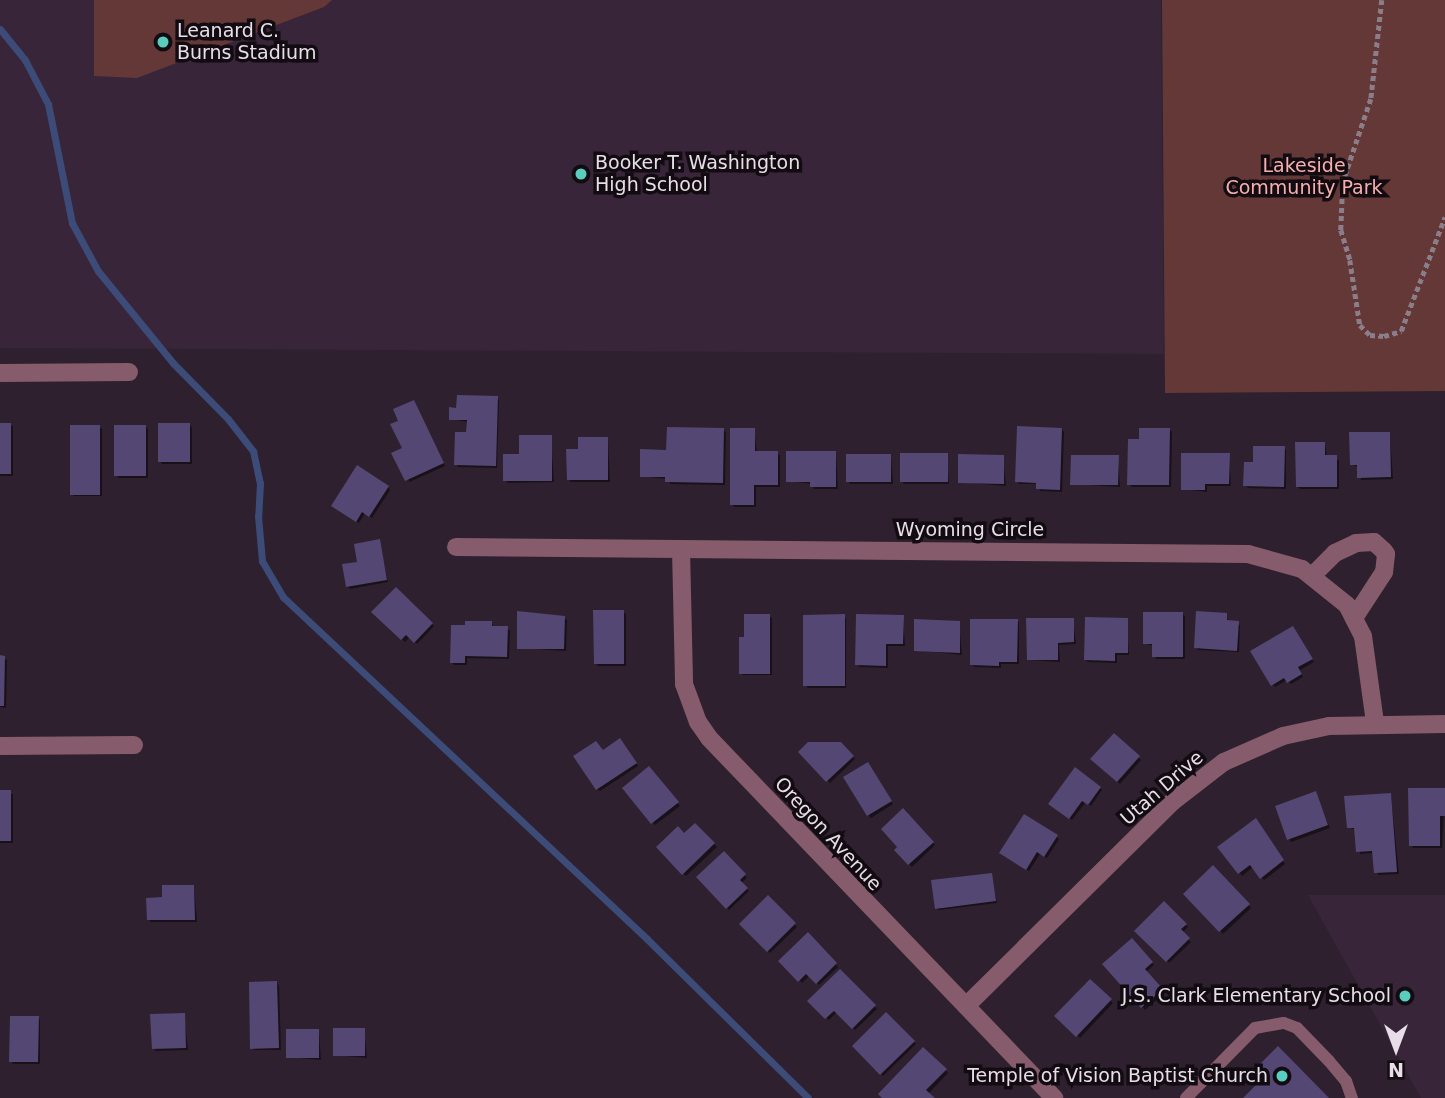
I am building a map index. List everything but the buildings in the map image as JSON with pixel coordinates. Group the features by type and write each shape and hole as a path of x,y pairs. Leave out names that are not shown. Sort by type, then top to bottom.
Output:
{"street":[{"path":"0,373 129,372"},
{"path":"1312,576 1335,553 1356,543 1374,542 1387,554 1384,572 1354,618"},
{"name":"Wyoming Circle","path":"456,547 1238,552 1277,560 1312,576 1347,606 1363,636 1375,723"},
{"name":"Oregon Avenue","path":"681,549 681,664 684,684 698,722 709,738 765,798 1054,1098"},
{"name":"Utah Drive","path":"966,1006 1172,802 1224,762 1283,736 1329,726 1375,723 1445,724"},
{"path":"0,746 134,746"}],"lane":[{"path":"1186,1098 1255,1028 1284,1023 1297,1028 1329,1060 1346,1082 1352,1098"}],"path":[{"path":"1382,0 1371,99 1343,182 1341,230 1350,260 1360,325 1370,335 1384,336 1401,331 1445,217"}],"shaded area":[{"name":"Booker T. Washington High School","path":"0,0 1161,0 1164,354 0,348"},
{"name":"J.S. Clark Elementary School","path":"1308,895 1445,895 1445,1098 1421,1098"}],"green space":[{"name":"Leanard C. Burns Stadium","path":"94,0 332,0 324,7 137,78 94,76"},
{"name":"Lakeside Community Park","path":"1162,0 1445,0 1445,391 1165,393"}],"waterway":[{"path":"0,29 25,60 48,104 72,223 98,271 173,363 228,419 253,451 260,483 258,516 262,561 283,597 647,939 808,1098"}],"place":[{"name":"Leanard C. Burns Stadium","path":"163,42"},
{"name":"Booker T. Washington High School","path":"581,174"},
{"name":"J.S. Clark Elementary School","path":"1405,996"},
{"name":"Temple of Vision Baptist Church","path":"1282,1076"}]}
